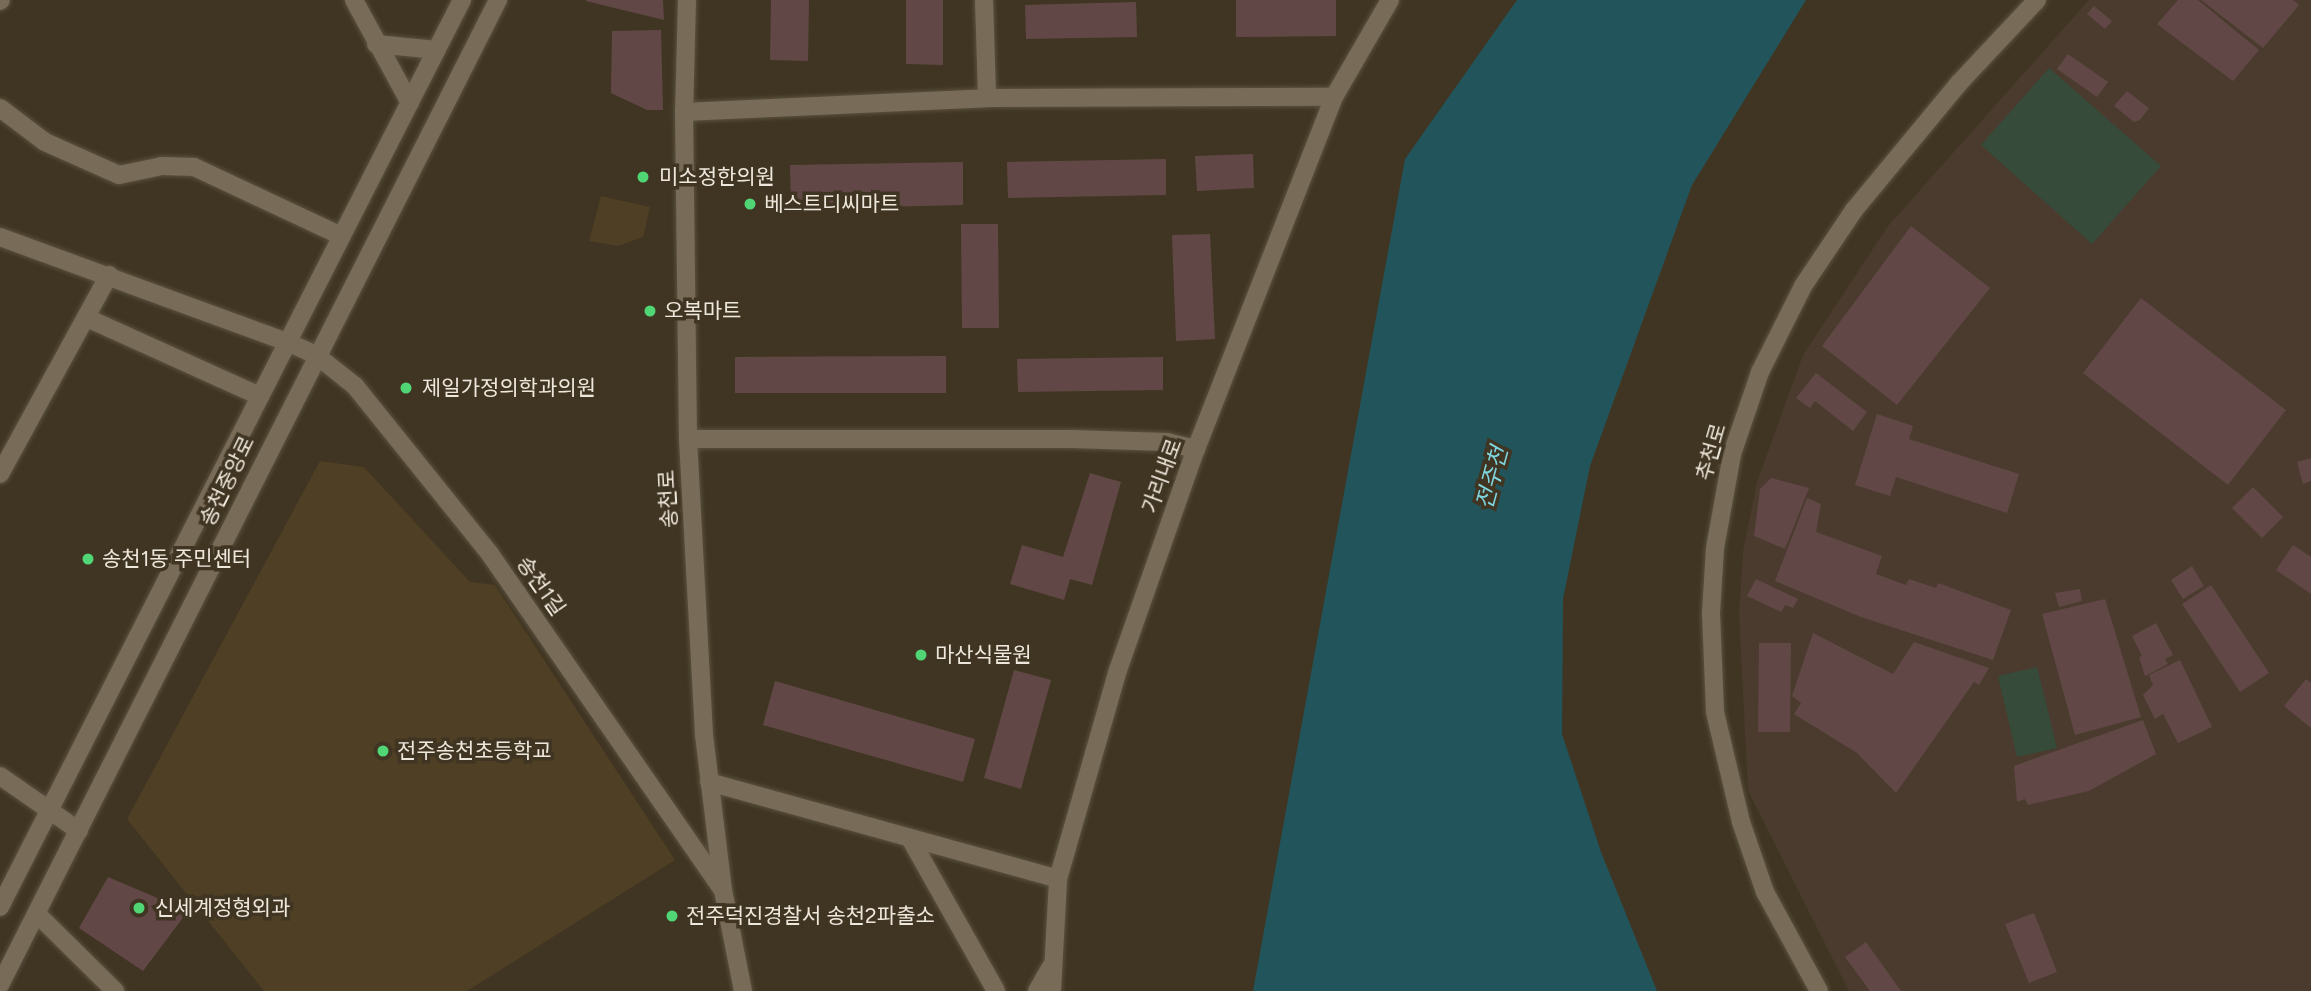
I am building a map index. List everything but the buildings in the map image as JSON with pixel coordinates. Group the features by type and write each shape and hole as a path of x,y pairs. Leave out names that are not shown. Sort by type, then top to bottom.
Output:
{"street":[{"path":"354,0 410,103"},
{"name":"송천중앙로","path":"0,908 339,235 462,0"},
{"name":"송천중앙로","path":"0,985 316,355 498,0"},
{"name":"송천로","path":"687,0 684,112 688,439 709,782 723,890 748,988"},
{"path":"984,0 987,98"},
{"name":"가리내로","path":"1052,991 1051,967 1058,878 1118,670 1196,449 1334,97 1390,0"},
{"name":"추천로","path":"1819,991 1765,892 1722,751 1710,613 1714,548 1727,476 1760,372 1803,286 1903,149 2037,0"},
{"path":"376,44 437,50"},
{"path":"684,112 987,98 1334,97"},
{"path":"0,108 45,142 119,176 162,166 194,167 339,235"},
{"name":"송천1길","path":"0,237 287,342 316,355 355,386 490,554 723,890"},
{"path":"0,474 109,275"},
{"path":"87,318 260,396"},
{"path":"688,439 1072,439 1167,442 1196,449"},
{"path":"0,776 49,813 79,831"},
{"path":"709,782 1058,878"},
{"path":"911,839 996,991"},
{"path":"37,914 108,988"},
{"path":"1037,991 1051,967"}],"shaded area":[{"path":"2089,0 2311,0 2311,991 1849,991 1748,791 1739,614 1743,552 1757,482 1803,355 1888,226"},
{"path":"601,196 650,207 643,237 618,246 589,241"},
{"name":"전주송천초등학교","path":"320,461 364,467 470,582 495,585 675,860 467,991 264,991 127,819"}],"green space":[{"path":"2049,68 2161,166 2092,244 1981,145"},
{"path":"2037,667 2057,748 2017,757 1998,676"}],"water":[{"name":"전주천","path":"1517,0 1806,0 1692,185 1590,466 1563,599 1562,734 1601,852 1657,991 1253,991 1405,159"}],"place":[{"name":"미소정한의원","path":"643,177"},
{"name":"베스트디씨마트","path":"750,204"},
{"name":"오복마트","path":"650,311"},
{"name":"제일가정의학과의원","path":"406,388"},
{"name":"송천1동 주민센터","path":"88,559"},
{"name":"마산식물원","path":"921,655"},
{"name":"전주송천초등학교","path":"383,751"},
{"name":"신세계정형외과","path":"139,908"},
{"name":"전주덕진경찰서 송천2파출소","path":"672,916"}]}
